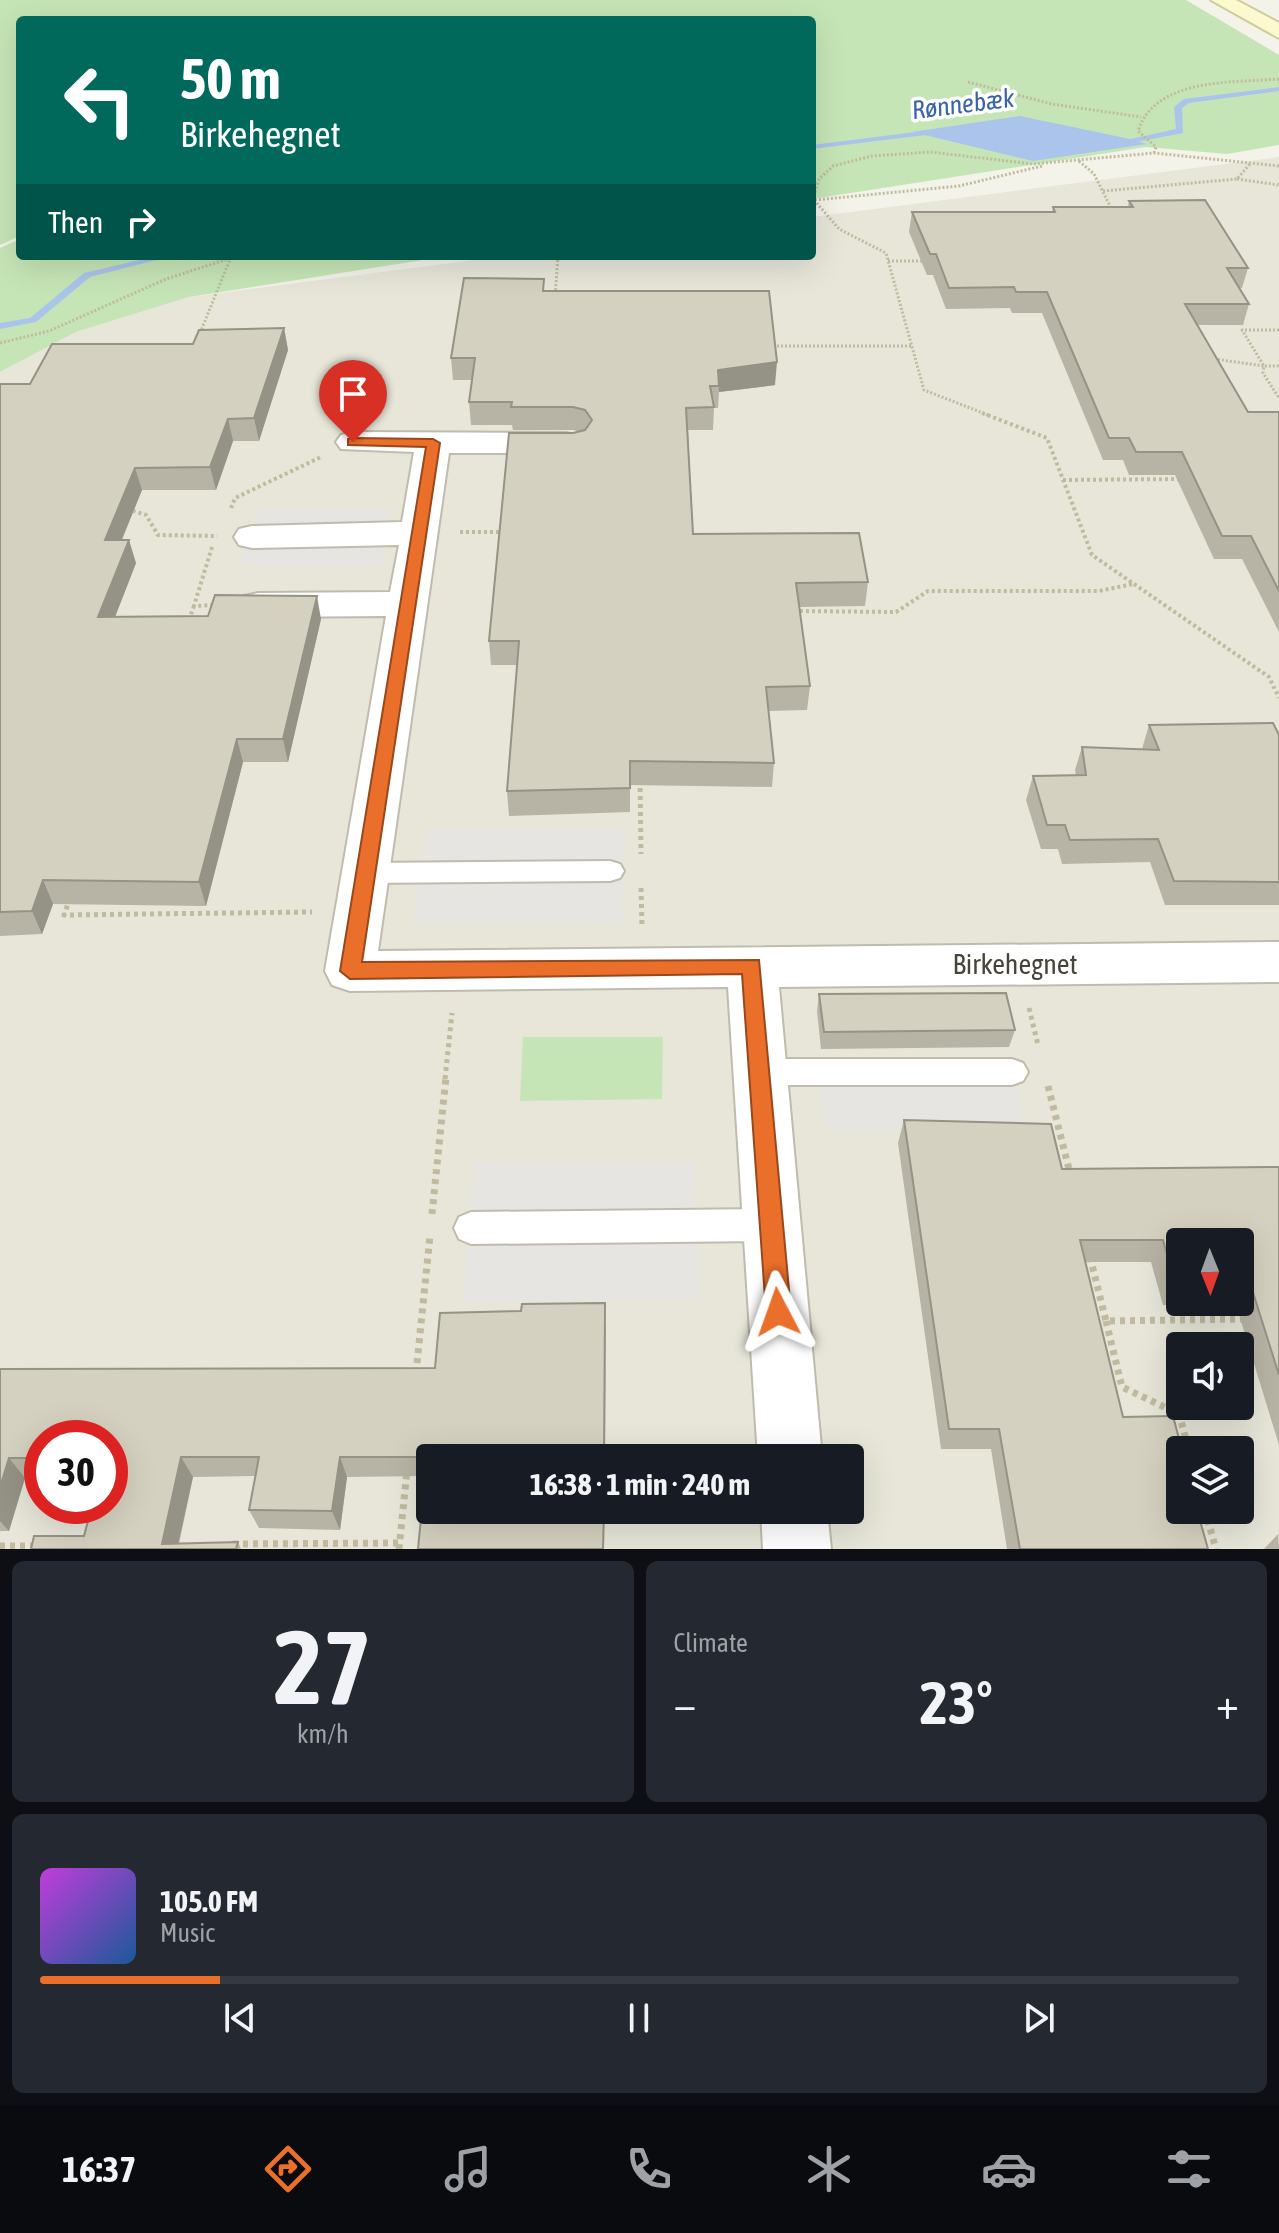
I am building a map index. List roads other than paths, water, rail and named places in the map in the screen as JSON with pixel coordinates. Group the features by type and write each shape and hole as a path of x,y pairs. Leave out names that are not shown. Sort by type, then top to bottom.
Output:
{"street":[{"path":"1221,0 1279,32"},
{"path":"1251,15 1279,23"},
{"path":"353,442 573,443"},
{"name":"Birkehegnet","path":"433,443 350,971 1279,962"},
{"path":"236,537 419,533"},
{"path":"213,605 408,604"},
{"path":"752,966 789,1444"},
{"path":"795,1524 797,1549"}],"lane":[{"path":"362,892 610,871"},
{"path":"760,1072 1012,1072"},
{"path":"471,1228 772,1225"}],"water":[{"path":"1020,116 1147,144 1033,161 912,132"}],"waterway":[{"name":"Rønnebæk","path":"1116,140 1126,142 1180,131 1178,107 1187,101 1279,89"},
{"name":"Rønnebæk","path":"816,146 939,131"},
{"name":"Rønnebæk","path":"0,326 33,320 87,275 150,260"}]}
